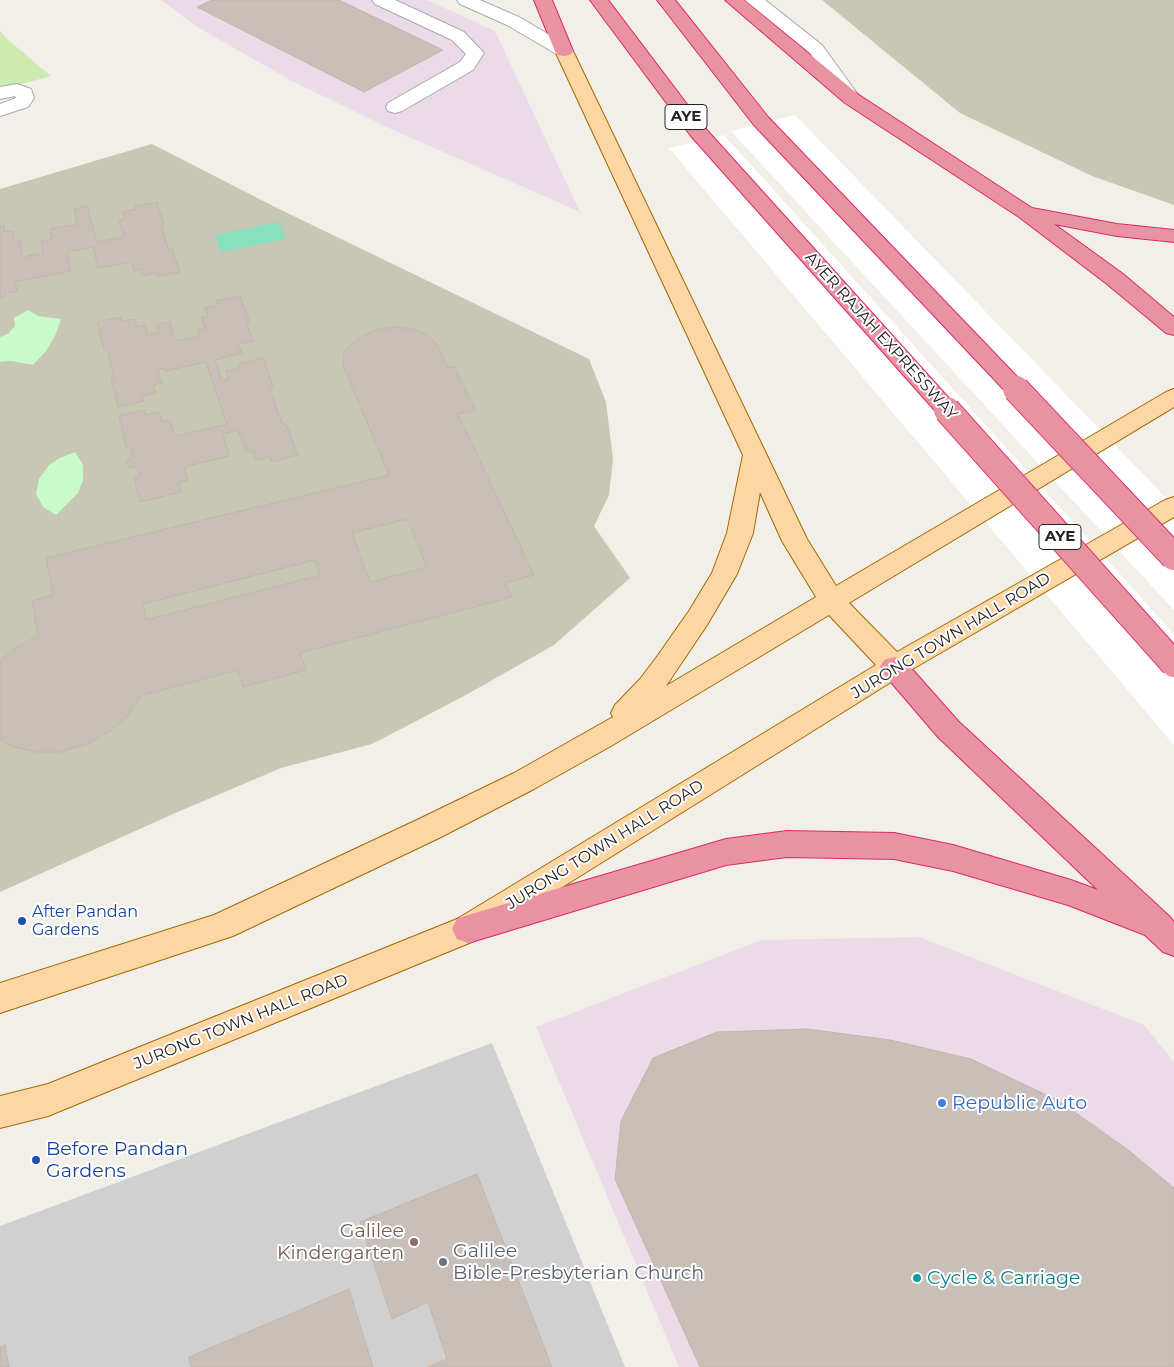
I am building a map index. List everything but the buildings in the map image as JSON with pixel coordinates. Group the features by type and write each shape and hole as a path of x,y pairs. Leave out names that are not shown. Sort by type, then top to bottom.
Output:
{"highway":[{"path":"543,0 564,51"},
{"name":"AYER RAJAH EXPRESSWAY","path":"599,0 698,132 1174,664"},
{"path":"666,0 761,121 1174,558"},
{"path":"734,0 852,99 1026,213 1115,279 1174,328"},
{"path":"1026,213 1118,230 1174,236"},
{"path":"894,668 948,729 1166,934"},
{"path":"468,929 726,852 787,844 894,846 953,858 1071,893 1166,934"}],"main road":[{"path":"564,51 794,541 831,600 894,668"},
{"path":"0,998 222,926 428,830 524,781 601,738 1174,397"},
{"path":"601,738 650,687 698,618 724,574 740,533 754,456"},
{"name":"JURONG TOWN HALL ROAD","path":"0,1112 48,1100 468,929 894,668 1174,506"}],"street":[{"path":"381,0 458,36 475,53 467,66 396,107"},
{"path":"466,0 513,21 564,51"},
{"path":"754,0 816,49 852,99"},
{"path":"0,93 17,90 24,93 25,98 21,102 0,110"}],"shaded area":[{"path":"161,0 427,0 495,31 580,212 391,129 292,81 199,28"},
{"path":"822,0 1174,0 1174,205 1092,176 960,113"},
{"path":"152,144 275,207 589,359 606,402 613,459 609,495 594,526 630,578 554,645 466,695 372,744 281,768 173,814 0,892 0,189"},
{"name":"Cycle & Carriage","path":"919,937 1144,1025 1174,1062 1174,1367 679,1367 536,1027 762,940"},
{"path":"492,1043 625,1367 0,1367 0,1226"}],"green space":[{"path":"0,31 7,39 51,76 0,90"},
{"path":"279,222 286,239 221,252 215,235"},
{"path":"28,310 38,316 61,319 55,336 46,351 33,365 11,361 0,362 0,337 8,334 15,326 14,318"},
{"path":"75,452 83,465 83,480 78,493 56,515 43,507 36,494 39,479 49,465"}],"pier":[{"path":"795,115 1174,506 1174,610 731,131"},
{"path":"724,135 1174,634 1174,745 669,148"}],"place":[{"name":"After Pandan Gardens","path":"22,921"},
{"name":"Republic Auto","path":"942,1103"},
{"name":"Before Pandan Gardens","path":"36,1160"},
{"name":"Galilee Kindergarten","path":"414,1242"},
{"name":"Galilee Bible-Presbyterian Church","path":"443,1262"},
{"name":"Cycle & Carriage","path":"917,1278"}]}
